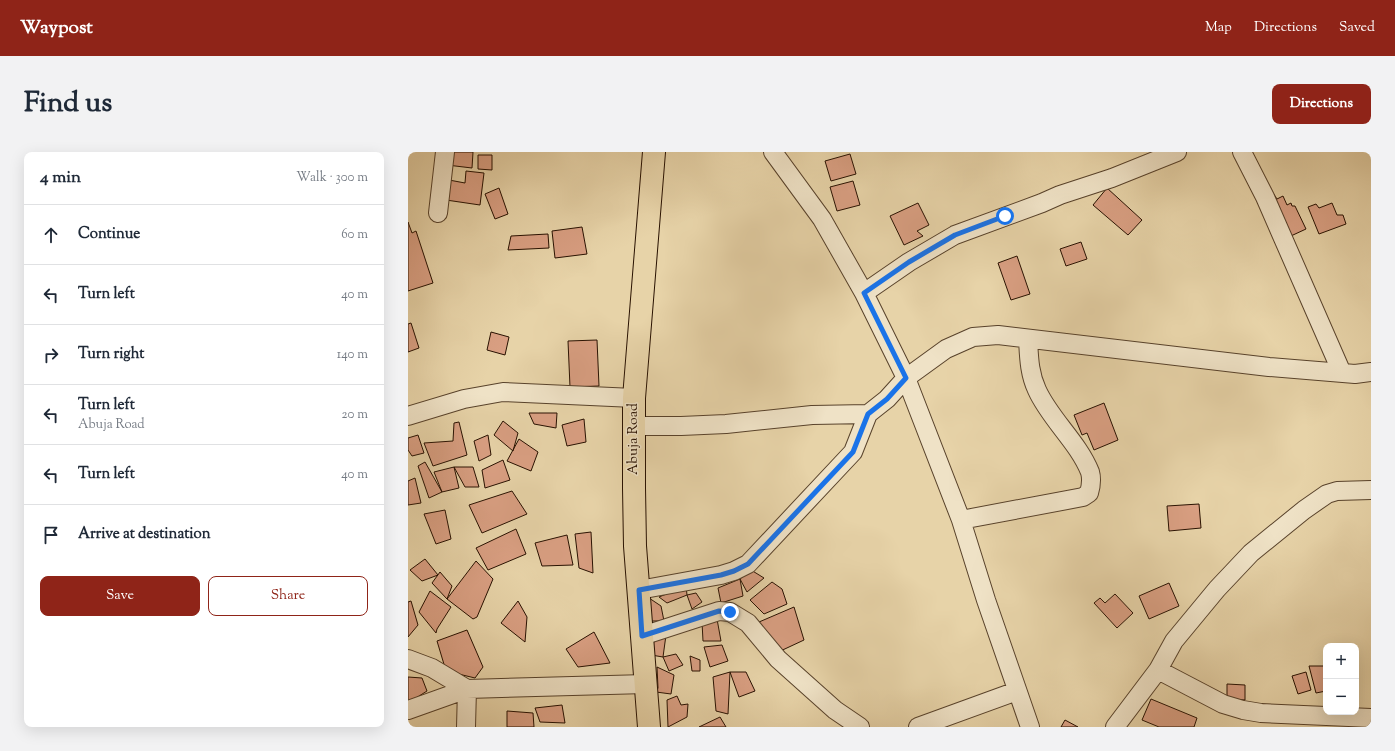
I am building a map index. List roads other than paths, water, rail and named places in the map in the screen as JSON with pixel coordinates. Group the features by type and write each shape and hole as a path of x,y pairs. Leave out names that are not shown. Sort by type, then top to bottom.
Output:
{"main road":[{"name":"Abuja Road","path":"649,727 636,546 634,495 634,398 654,152"}],"street":[{"path":"438,213 446,152"},
{"path":"773,152 822,219 864,293 906,378 961,520 1030,727"},
{"path":"864,293 909,262 955,235 1060,195 1112,178 1177,152"},
{"path":"1242,152 1265,198 1342,373"},
{"path":"639,590 721,575 734,571 748,564 853,452 868,414 887,399 906,378 946,349 973,337 998,335 1269,367 1355,374 1371,372"},
{"path":"961,520 1083,497 1089,493 1092,485 1090,473 1078,452 1048,410 1036,389 1029,362 1028,339"},
{"path":"408,416 464,399 503,392 634,398"},
{"path":"634,426 726,424 812,415 868,414"},
{"path":"1115,727 1158,670 1174,641 1217,589 1251,553 1304,510 1327,494 1337,491 1371,490"},
{"path":"642,636 719,611 730,612 748,623 778,659 835,710 860,727"},
{"path":"408,659 432,668 467,689"},
{"path":"1158,670 1223,704 1243,710 1261,713 1371,718"},
{"path":"408,710 467,689 646,684"},
{"path":"466,727 467,689"},
{"path":"918,727 1017,691"}]}
